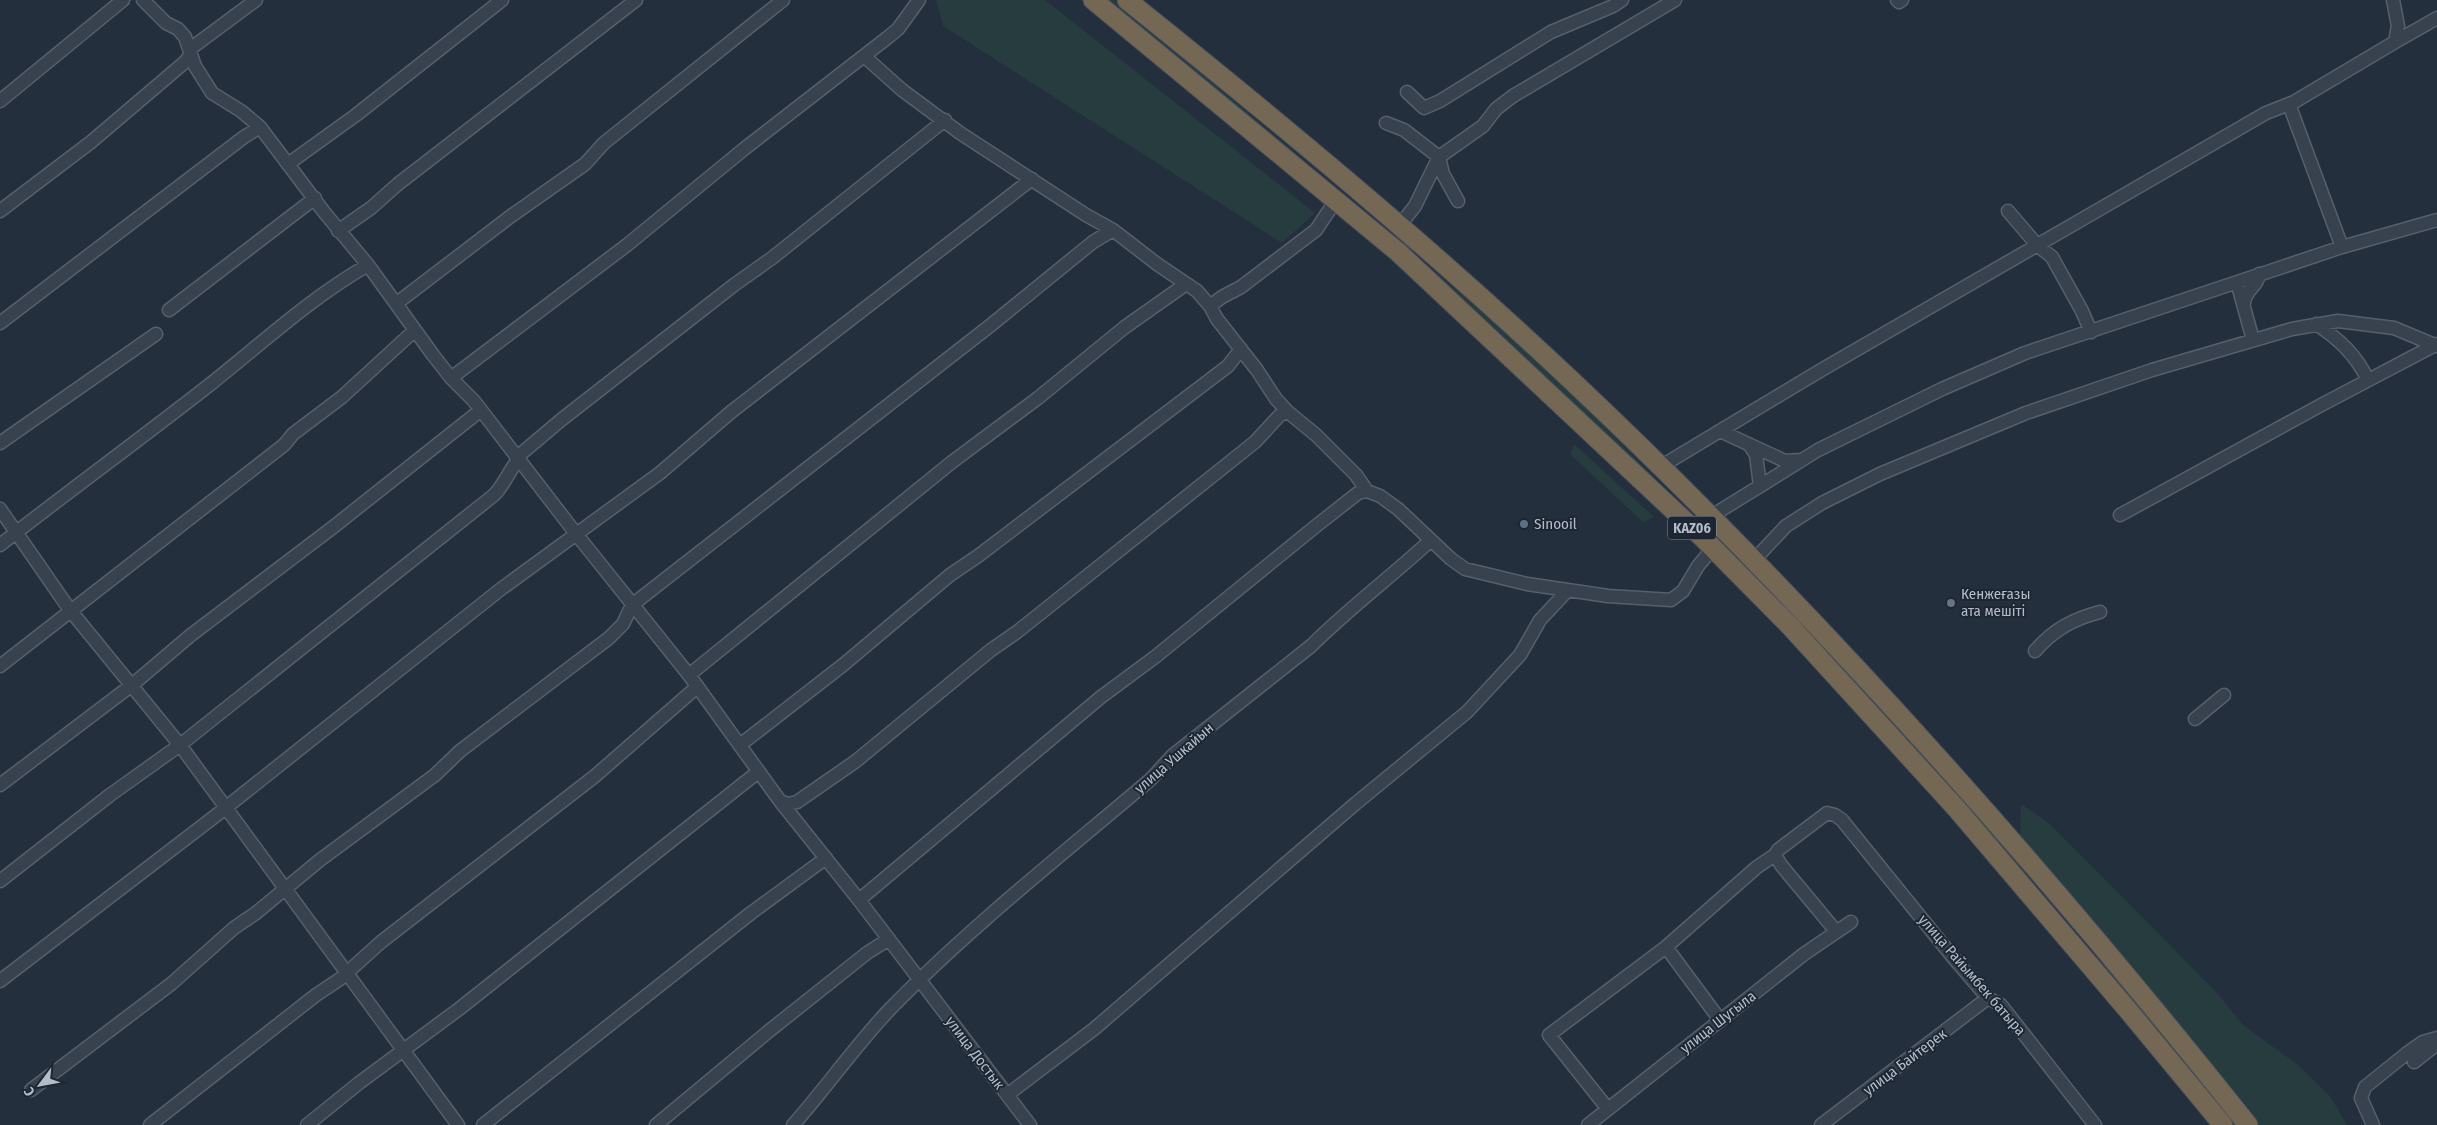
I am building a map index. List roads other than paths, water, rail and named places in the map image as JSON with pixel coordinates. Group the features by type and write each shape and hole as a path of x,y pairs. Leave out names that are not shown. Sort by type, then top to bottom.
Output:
{"highway":[{"name":"KАZ06","path":"1093,0 1398,252 1708,543 1790,626 1956,808 2127,1009 2222,1125"},
{"name":"KАZ06","path":"1127,0 1400,225 1571,380 1754,560 1885,697 1976,798 2152,1004 2248,1125"},
{"path":"1708,543 1707,528 1713,521"}],"street":[{"path":"0,101 123,0"},
{"name":"улица Достык","path":"143,0 166,23 178,29 185,37 204,83 212,93 222,101 241,110 260,127 338,231 368,265 451,378 481,410 632,606 689,675 758,772 859,900 1030,1125"},
{"path":"0,211 91,142 185,62 191,51 256,0"},
{"path":"288,164 356,115 502,0"},
{"path":"338,231 636,0"},
{"path":"396,303 511,216 585,164 604,143 783,0"},
{"path":"451,378 626,245 744,149 898,29 919,0"},
{"path":"1407,92 1424,108 1440,101 1551,32 1613,6 1622,0"},
{"path":"1400,225 1415,206 1438,157 1483,126 1496,109 1513,96 1675,0"},
{"path":"1897,0 1899,2 1902,0"},
{"path":"2394,6 2417,30"},
{"path":"2394,6 2398,26 2395,42"},
{"path":"1660,468 2037,245 2266,113 2289,104 2437,18"},
{"path":"864,56 902,90 946,120 960,133 1113,230 1197,291 1210,306 1216,319 1288,412 1316,435 1356,475 1367,491 1380,496 1398,509 1450,559 1465,569 1527,584 1608,596 1671,600 1683,591 1698,566 1708,543"},
{"path":"2289,104 2342,247"},
{"path":"0,881 110,795 180,745 494,495 502,486 506,475 517,459 561,420 734,285 772,258 946,120"},
{"path":"1386,123 1404,130 1438,157 1443,174 1458,201"},
{"path":"0,323 244,137 260,127"},
{"path":"0,981 225,807 501,589 660,473 731,412 1032,179"},
{"path":"170,310 315,198"},
{"path":"1210,306 1222,296 1241,287 1316,230 1336,200"},
{"path":"2008,211 2037,245 2052,257 2082,311 2091,332"},
{"path":"1713,521 1760,486 1801,460 1864,426 1890,416 1970,376 2025,353 2342,247 2437,220"},
{"path":"31,1090 171,984 234,928 374,819 435,775 460,751 609,638 623,624 632,606 992,325 1086,248 1113,230"},
{"path":"0,545 207,387 319,296 341,280 368,265"},
{"path":"2244,304 2244,296 2248,289 2256,284 2259,274"},
{"path":"2237,282 2253,340"},
{"path":"689,675 952,462 1186,284"},
{"path":"1754,560 1786,526 1822,503 1889,470 2026,413 2152,370 2253,340 2338,320 2394,328 2437,345"},
{"path":"2316,324 2341,342 2354,356 2368,380"},
{"path":"0,666 284,445 293,434 362,379 415,330"},
{"path":"0,443 156,334"},
{"path":"2120,515 2368,380 2437,345"},
{"path":"740,745 843,666 950,575 978,556 1081,475 1228,366 1241,350"},
{"path":"0,785 132,685 190,635 332,528 481,410"},
{"path":"780,801 788,804 797,802 863,754 991,650 1018,632 1255,442 1280,415 1288,412"},
{"path":"1720,431 1785,461 1801,460"},
{"path":"1749,444 1756,455 1760,486"},
{"path":"859,900 1101,697 1155,657 1316,526 1358,494 1367,491"},
{"path":"0,509 70,610 180,745 458,1125"},
{"name":"улица Ушкайын","path":"793,1125 843,1062 920,980 1012,895 1151,778 1172,756 1311,646 1331,626 1384,583 1431,540"},
{"path":"1007,1095 1094,1029 1355,804 1467,712 1520,655 1540,620 1568,590"},
{"path":"2035,651 2048,636 2078,620 2100,612"},
{"path":"150,1125 595,776 697,687"},
{"path":"2195,719 2224,695"},
{"path":"307,1125 459,1009 581,909 758,772"},
{"name":"улица Райымбек батыра","path":"1775,855 1778,850 1827,813 1835,815 1988,998 2001,1005 2095,1125"},
{"path":"1608,1109 1549,1035 1666,947 1757,867 1775,855 1780,866 1835,930"},
{"path":"483,1125 743,919 826,858"},
{"name":"улица Шугыла","path":"1588,1125 1835,930 1851,922"},
{"path":"656,1125 792,1013 867,953 888,939"},
{"path":"1666,947 1720,1020"},
{"name":"улица Байтерек","path":"1821,1125 1988,998"},
{"path":"2373,1125 2361,1098 2365,1087 2423,1042 2437,1038"},
{"path":"2414,1062 2437,1044"}],"place":[{"name":"Sinooil","path":"1524,524"},
{"name":"Кенжеғазы ата мешіті","path":"1951,603"}]}
